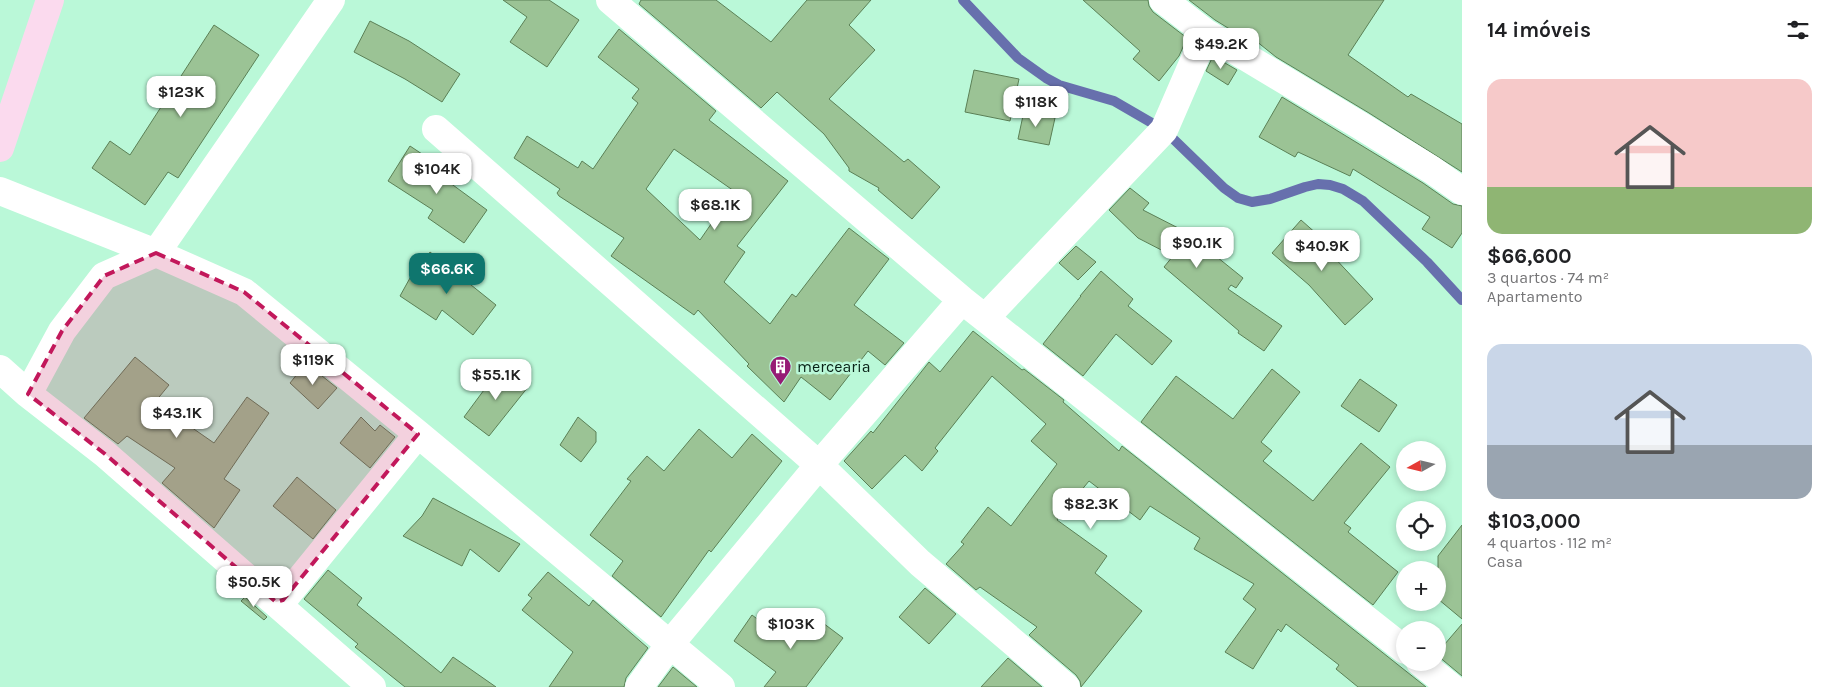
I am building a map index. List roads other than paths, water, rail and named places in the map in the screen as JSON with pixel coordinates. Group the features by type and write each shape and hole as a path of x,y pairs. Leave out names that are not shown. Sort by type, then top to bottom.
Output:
{"main road":[{"path":"0,148 50,0"}],"street":[{"path":"28,394 62,331 104,276 156,253 331,0"},
{"path":"610,0 962,300 1396,643"},
{"path":"1162,0 1206,33 1361,126 1462,191"},
{"path":"985,318 1164,130 1206,33"},
{"path":"436,129 819,465 920,563 1066,687"},
{"path":"0,191 156,253 244,292 418,434 721,687"},
{"path":"639,687 670,644 819,465 962,300"},
{"path":"0,369 28,394 105,454 372,687"},
{"path":"276,602 283,600 418,434"},
{"path":"1431,671 1451,687"}],"waterway":[{"path":"963,0 1018,58 1059,85 1114,101 1164,130 1224,188 1238,198 1252,202 1270,199 1318,184 1343,189 1363,201 1427,262 1462,300"}],"place":[{"name":"mercearia","path":"781,385"}]}
